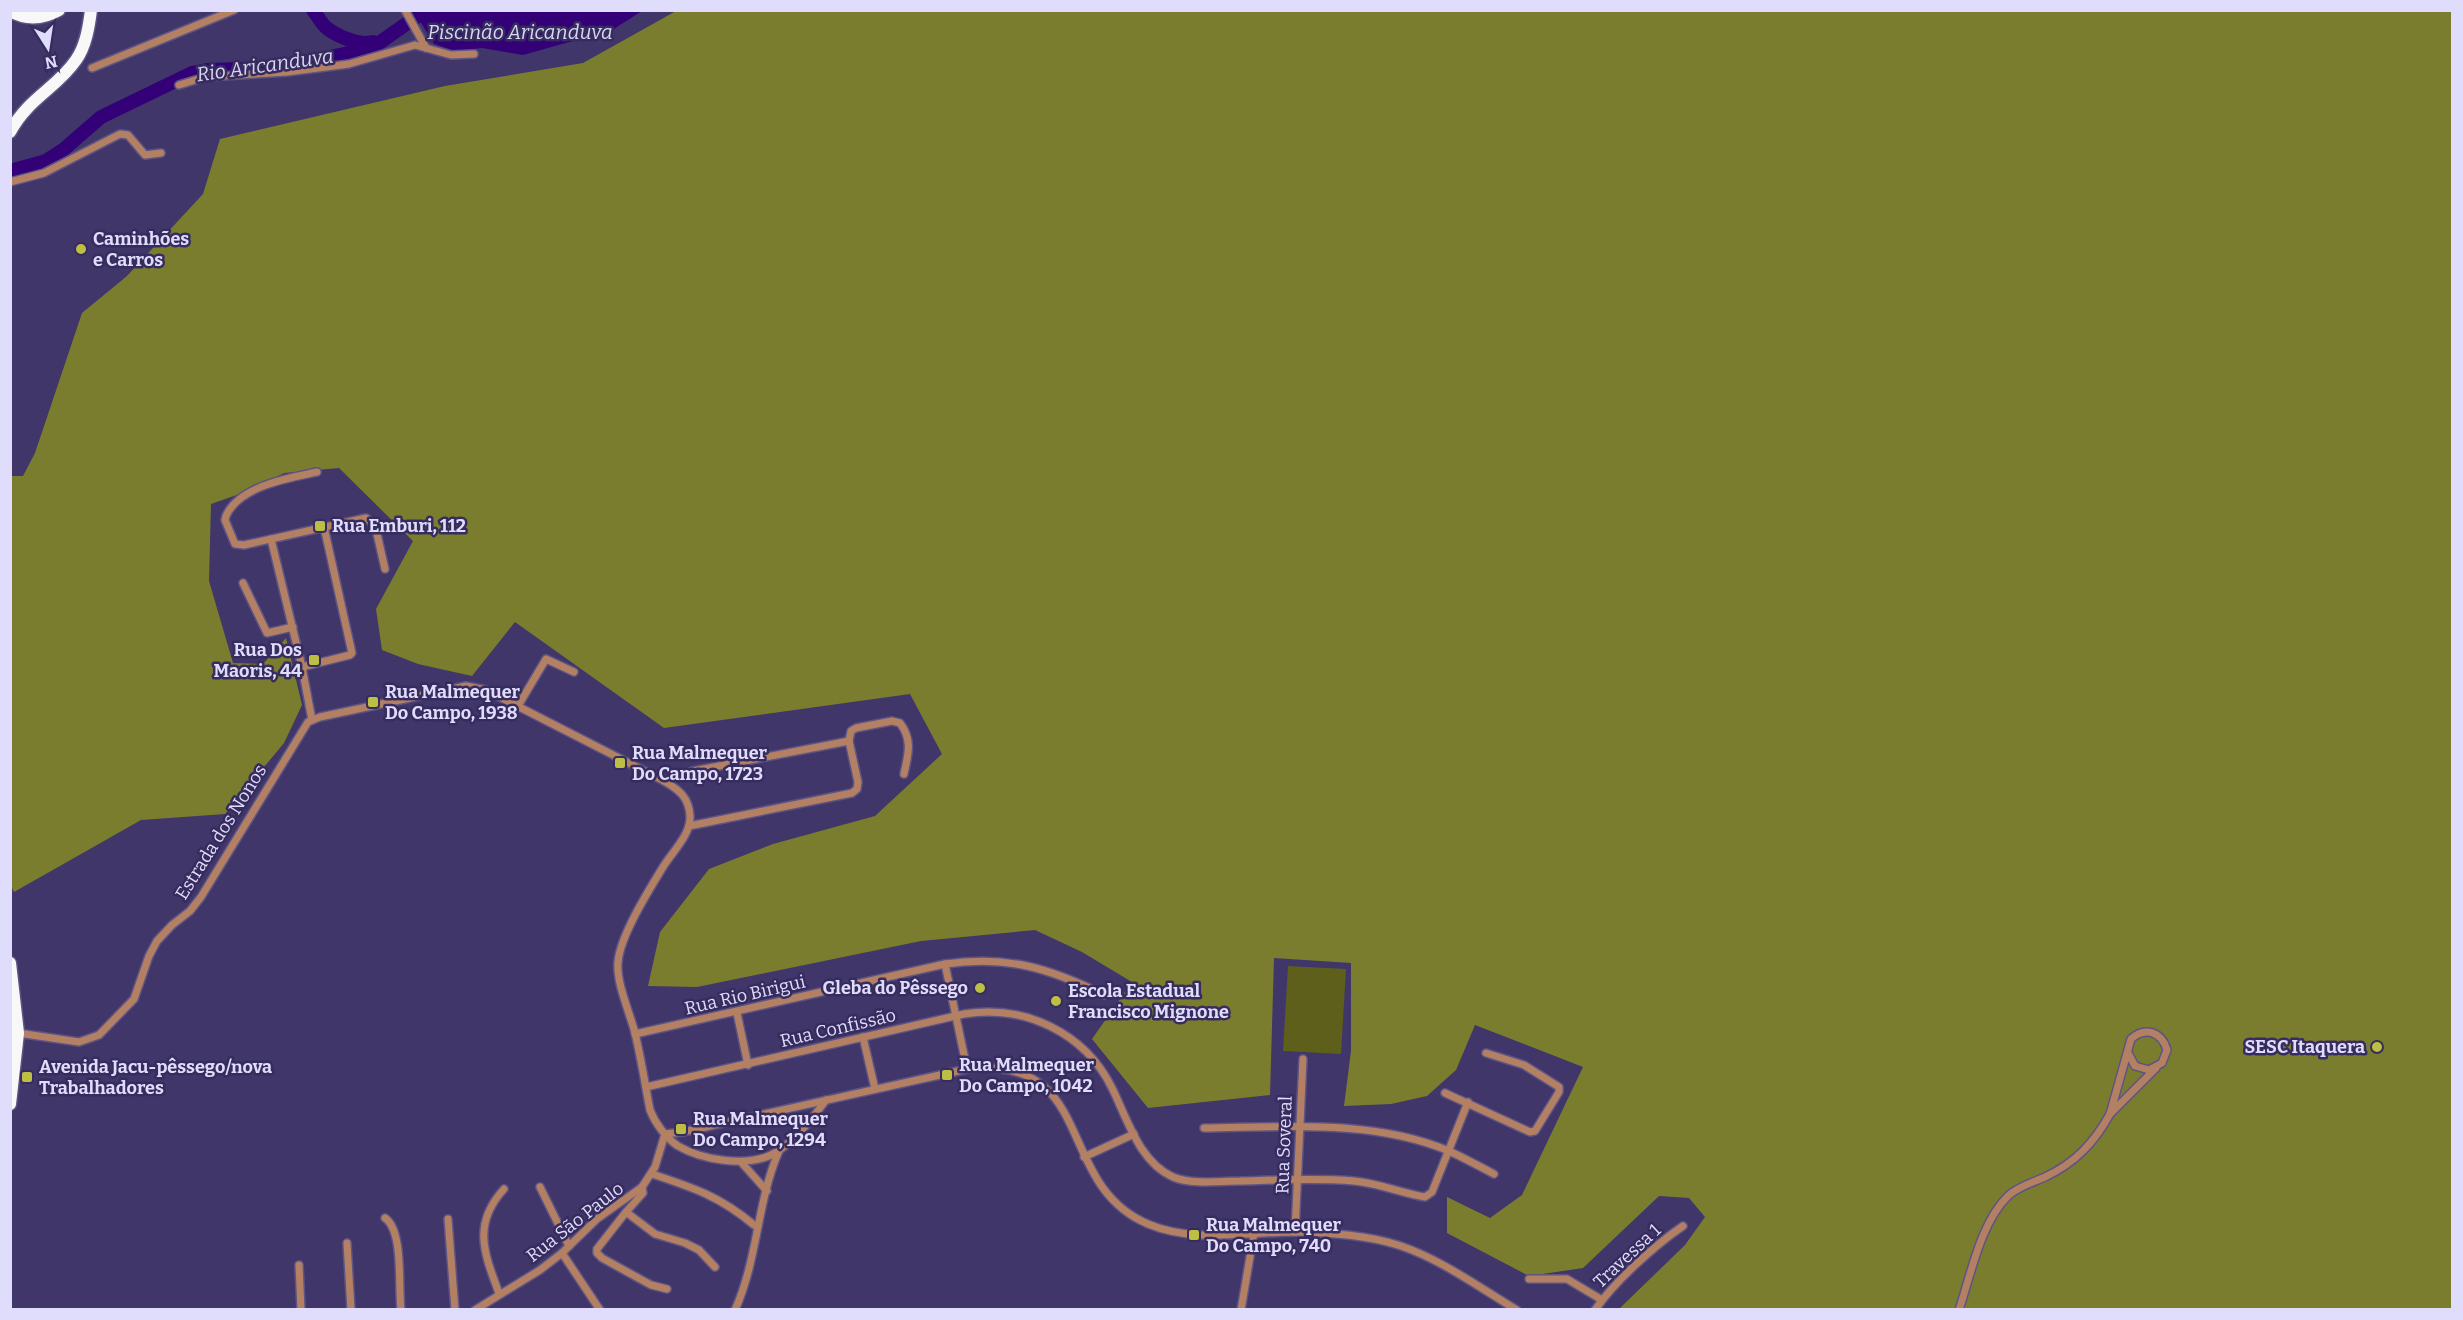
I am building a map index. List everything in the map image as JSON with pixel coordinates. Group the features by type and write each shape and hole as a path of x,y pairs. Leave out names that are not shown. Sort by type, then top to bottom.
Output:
{"highway":[{"path":"10,11 20,16 33,18 46,16 59,10"},
{"path":"10,132 30,103 69,70 78,57 91,10"},
{"path":"10,963 18,1033 10,1104"}],"street":[{"path":"92,68 234,10"},
{"path":"405,11 426,48"},
{"path":"178,85 205,78 287,72 350,64 415,45 451,56 474,54"},
{"path":"10,182 56,168 120,134 128,135 145,155 161,153"},
{"path":"317,472 261,487 243,497 227,513 225,520 235,544 244,545 361,518 370,519 379,536 385,569"},
{"path":"302,667 350,655 352,651 324,527"},
{"path":"272,539 312,720 466,686 486,690 664,781 680,791 686,798 690,815 689,826 643,903 618,958 618,971 635,1034 653,1118 666,1134 679,1146 722,1160 741,1162 761,1159 780,1150 826,1100"},
{"path":"243,583 267,633 293,627"},
{"path":"518,706 546,659 574,672"},
{"name":"Estrada dos Nonos","path":"18,1033 64,1041 89,1040 107,1028 128,1007 138,990 151,950 165,932 190,911 201,897 296,740 312,720"},
{"path":"689,826 852,793 857,789 858,782 849,741 851,731 856,728 892,722 900,723 909,736 904,774"},
{"path":"664,781 693,771 849,741"},
{"name":"Rua Rio Birigui","path":"635,1034 945,964 977,960 1028,965 1061,975 1104,995"},
{"path":"945,964 967,1069"},
{"name":"Rua Confissão","path":"646,1087 975,1012 1014,1014 1033,1018 1068,1038 1094,1060 1103,1072 1134,1134 1149,1158 1159,1169 1174,1177 1201,1181 1298,1179 1356,1182 1425,1197 1432,1192 1448,1151"},
{"path":"736,1013 748,1065"},
{"path":"1959,1310 1985,1233 2001,1203 2010,1193 2060,1170 2085,1151 2100,1133 2110,1114 2129,1044 2134,1036 2143,1032 2152,1032 2160,1036 2167,1050 2166,1057 2110,1114"},
{"path":"863,1037 875,1089"},
{"path":"1445,1093 1533,1132 1559,1092 1559,1087 1524,1065 1486,1053"},
{"path":"2128,1053 2130,1060 2141,1070 2156,1068"},
{"name":"Rua Soveral","path":"1295,1232 1303,1059"},
{"path":"666,1134 967,1069 998,1068 1015,1071 1040,1082 1061,1105 1092,1173 1110,1197 1126,1211 1147,1224 1180,1233 1295,1232 1359,1237 1403,1247 1443,1266 1517,1310"},
{"path":"1448,1151 1468,1102"},
{"path":"1204,1128 1300,1127 1377,1132 1448,1151 1494,1174"},
{"path":"679,1146 683,1140 683,1132"},
{"name":"Rua São Paulo","path":"475,1310 499,1293 540,1270 562,1253 597,1219 642,1187 652,1174 666,1134"},
{"path":"1084,1157 1134,1134"},
{"path":"735,1310 751,1264 767,1191 780,1150"},
{"path":"741,1162 767,1191"},
{"path":"652,1174 708,1194 731,1206 754,1225"},
{"path":"540,1186 569,1246"},
{"path":"642,1187 643,1193 597,1249 598,1255 651,1285 667,1289"},
{"path":"499,1293 482,1241 492,1202 504,1189"},
{"path":"626,1212 655,1234 699,1250 715,1267"},
{"path":"385,1218 393,1225 397,1240 401,1310"},
{"path":"448,1219 455,1310"},
{"name":"Travessa 1","path":"1595,1310 1602,1300 1664,1240 1683,1226"},
{"path":"1241,1310 1254,1233"},
{"path":"347,1243 351,1310"},
{"path":"562,1253 600,1310"},
{"path":"299,1265 301,1310"},
{"path":"1529,1280 1567,1279 1602,1300"}],"shaded area":[{"path":"676,11 2452,11 2452,1309 1619,1309 1685,1245 1705,1217 1689,1198 1659,1196 1583,1268 1529,1276 1447,1233 1447,1197 1490,1218 1522,1195 1583,1067 1475,1025 1456,1070 1427,1096 1391,1104 1344,1106 1351,1051 1351,963 1274,958 1270,1095 1148,1108 1092,1039 1132,982 1082,952 1035,930 921,941 697,987 648,986 660,932 709,869 773,844 875,816 942,754 910,694 664,728 515,622 472,676 418,664 382,650 376,609 413,541 339,468 284,473 251,490 211,504 209,581 233,663 263,664 286,638 302,705 284,743 225,814 141,820 14,892 11,886 11,476 23,476 35,453 82,313 127,276 203,194 220,139 445,86 583,63"},
{"path":"1288,966 1346,969 1341,1054 1283,1051"}],"water":[{"name":"Piscinão Aricanduva","path":"414,11 642,11 612,30 523,55 482,48 455,51 434,44"}],"waterway":[{"path":"313,10 321,22 338,35 356,42 373,42"},
{"name":"Rio Aricanduva","path":"10,171 46,161 63,150 101,117 192,73 209,70 269,68 353,52 379,43 426,10"}],"place":[{"name":"Caminhões e Carros","path":"81,249"},
{"name":"Rua Emburi, 112","path":"320,526"},
{"name":"Rua Dos Maoris, 44","path":"314,660"},
{"name":"Rua Malmequer Do Campo, 1938","path":"373,702"},
{"name":"Rua Malmequer Do Campo, 1723","path":"620,763"},
{"name":"Gleba do Pêssego","path":"980,988"},
{"name":"Escola Estadual Francisco Mignone","path":"1056,1001"},
{"name":"SESC Itaquera","path":"2377,1047"},
{"name":"Rua Malmequer Do Campo, 1042","path":"947,1075"},
{"name":"Avenida Jacu-pêssego/nova Trabalhadores","path":"27,1077"},
{"name":"Rua Malmequer Do Campo, 1294","path":"681,1129"},
{"name":"Rua Malmequer Do Campo, 740","path":"1194,1235"}]}
